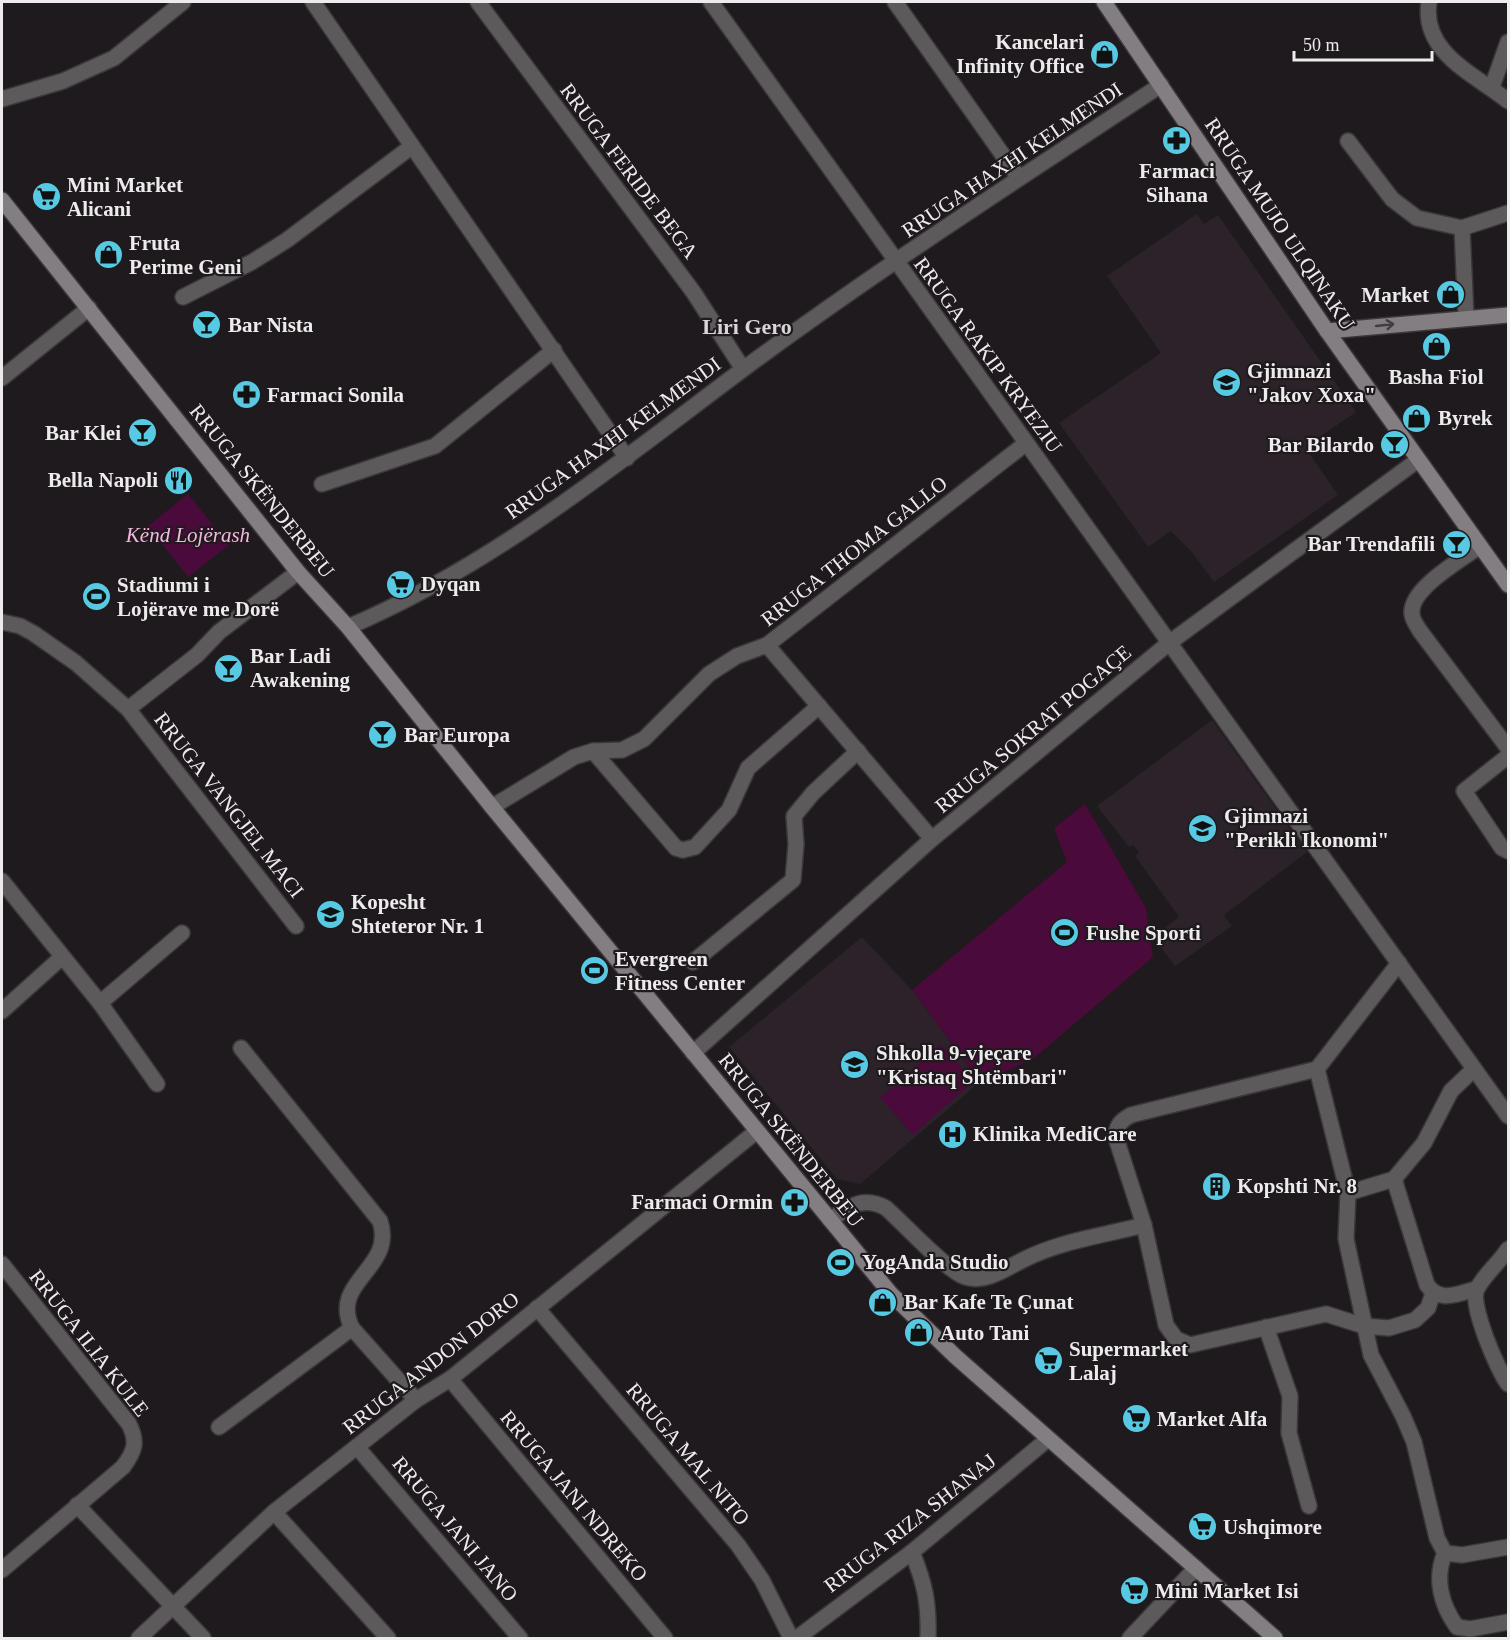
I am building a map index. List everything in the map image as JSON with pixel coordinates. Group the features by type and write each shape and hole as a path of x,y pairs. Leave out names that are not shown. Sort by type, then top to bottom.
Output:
{"street":[{"path":"2,99 63,81 114,58 183,2"},
{"path":"314,2 411,147 490,255 627,458"},
{"name":"RRUGA FERIDE BEGA","path":"478,2 694,293 743,369"},
{"name":"RRUGA RAKIP KRYEZIU","path":"711,2 1025,444 1509,1116"},
{"path":"895,2 1019,178"},
{"name":"RRUGA MUJO ULQINAKU","path":"1104,2 1327,331 1509,585"},
{"path":"1429,2 1433,33 1442,50 1458,67 1509,101"},
{"path":"1491,87 1509,42"},
{"name":"RRUGA HAXHI KELMENDI","path":"348,627 402,605 462,571 627,458 743,369 1019,178 1161,86"},
{"path":"1348,141 1392,199 1417,219 1462,228 1509,213"},
{"path":"183,297 252,262 286,240 411,147"},
{"name":"RRUGA SKËNDERBEU","path":"2,200 298,572 348,627 492,807 891,1294 921,1325 1048,1439 1275,1638"},
{"path":"1462,228 1466,317"},
{"path":"2,378 89,308"},
{"path":"1327,331 1509,315"},
{"path":"322,484 435,446 554,350"},
{"name":"RRUGA THOMA GALLO","path":"932,839 767,645 1025,444"},
{"name":"RRUGA SOKRAT POGAÇE","path":"693,1053 932,839 1169,643 1418,459"},
{"path":"1480,546 1424,588 1414,599 1411,615 1420,631 1509,748"},
{"name":"RRUGA VANGJEL MACI","path":"128,709 197,656 219,632 298,572"},
{"name":"RRUGA VANGJEL MACI","path":"2,622 20,626 33,633 76,663 128,709 296,926"},
{"path":"492,807 574,757 593,751 622,750 644,739 709,674 737,656 767,645"},
{"path":"593,751 676,848 683,850 695,847 729,810 748,768 819,706"},
{"path":"693,962 793,880 796,844 794,816 813,793 858,751"},
{"path":"1509,756 1464,791 1502,848 1509,850"},
{"path":"2,881 100,1003 157,1084"},
{"path":"100,1003 182,933"},
{"path":"2,1011 62,957"},
{"path":"1399,963 1317,1069 1131,1115 1121,1120 1116,1128 1116,1138 1144,1225 1166,1325 1176,1339 1190,1345 1205,1344 1266,1327 1326,1314 1364,1326 1389,1328 1415,1320 1428,1308 1433,1293"},
{"path":"241,1048 380,1221 384,1234 383,1246 352,1291 346,1305 347,1318 352,1328 416,1400"},
{"path":"1317,1069 1348,1193 1346,1239 1371,1355 1404,1416 1414,1442 1437,1538 1445,1553"},
{"path":"1348,1193 1394,1179 1424,1143 1451,1091 1474,1069"},
{"name":"RRUGA ANDON DORO","path":"139,1638 274,1512 416,1400 450,1380 757,1131"},
{"path":"1394,1179 1427,1285 1433,1293 1450,1296 1476,1290 1509,1249"},
{"path":"830,1220 853,1205 864,1201 876,1202 886,1208 956,1272 974,1279 1014,1267 1024,1259 1063,1246 1144,1225"},
{"name":"RRUGA ILIA KULE","path":"2,1264 129,1424 135,1437 134,1452 123,1467 2,1570"},
{"path":"1476,1290 1477,1306 1489,1345 1500,1372 1509,1384"},
{"name":"RRUGA MAL NITO","path":"537,1308 738,1545 762,1580 791,1638"},
{"path":"1266,1327 1290,1396 1288,1433 1309,1506"},
{"path":"219,1427 352,1328"},
{"name":"RRUGA JANI NDREKO","path":"450,1380 665,1638"},
{"name":"RRUGA RIZA SHANAJ","path":"797,1638 912,1552 1048,1439"},
{"name":"RRUGA JANI JANO","path":"357,1447 520,1638"},
{"path":"77,1505 172,1608 203,1638"},
{"path":"274,1512 388,1638"},
{"path":"1445,1553 1462,1555 1509,1547"},
{"path":"912,1552 925,1584 929,1605 928,1638"},
{"path":"1445,1553 1438,1569 1438,1583 1449,1616 1457,1627 1470,1629 1509,1622"},
{"path":"1130,1638 1196,1568"}],"shaded area":[{"name":"Gjimnazi \"Jakov Xoxa\"","path":"1197,214 1204,224 1218,215 1356,412 1305,447 1338,495 1214,582 1191,551 1171,531 1148,547 1059,423 1161,353 1107,276"},
{"name":"Gjimnazi \"Perikli Ikonomi\"","path":"1212,720 1307,852 1224,915 1232,926 1175,966 1153,937 1179,917 1135,856 1139,853 1133,845 1129,847 1097,806"},
{"name":"Shkolla 9-vjeçare \"Kristaq Shtëmbari\"","path":"862,937 912,990 980,1082 860,1184 837,1179 729,1047"}],"green space":[{"name":"Kënd Lojërash","path":"188,494 229,545 188,577 148,526"},
{"name":"Fushe Sporti","path":"1085,804 1146,908 1153,957 1034,1058 981,1083 912,990 1067,862 1054,828"},
{"path":"941,1044 974,1081 913,1135 880,1098"}],"place":[{"name":"Kancelari Infinity Office","path":"1105,54"},
{"name":"Farmaci Sihana","path":"1177,140"},
{"name":"Mini Market Alicani","path":"46,197"},
{"name":"Fruta Perime Geni","path":"108,255"},
{"name":"Market","path":"1450,295"},
{"name":"Bar Nista","path":"207,325"},
{"name":"Basha Fiol","path":"1436,346"},
{"name":"Gjimnazi \"Jakov Xoxa\"","path":"1226,383"},
{"name":"Farmaci Sonila","path":"246,395"},
{"name":"Byrek","path":"1417,418"},
{"name":"Bar Klei","path":"142,433"},
{"name":"Bar Bilardo","path":"1395,445"},
{"name":"Bella Napoli","path":"179,480"},
{"name":"Bar Trendafili","path":"1456,544"},
{"name":"Dyqan","path":"400,584"},
{"name":"Stadiumi i Lojërave me Dorë","path":"96,597"},
{"name":"Bar Ladi Awakening","path":"229,668"},
{"name":"Bar Europa","path":"383,735"},
{"name":"Gjimnazi \"Perikli Ikonomi\"","path":"1203,828"},
{"name":"Kopesht Shteteror Nr. 1","path":"330,914"},
{"name":"Fushe Sporti","path":"1065,933"},
{"name":"Evergreen Fitness Center","path":"594,971"},
{"name":"Shkolla 9-vjeçare \"Kristaq Shtëmbari\"","path":"855,1065"},
{"name":"Klinika MediCare","path":"952,1134"},
{"name":"Kopshti Nr. 8","path":"1216,1186"},
{"name":"Farmaci Ormin","path":"794,1202"},
{"name":"YogAnda Studio","path":"841,1262"},
{"name":"Bar Kafe Te Çunat","path":"883,1302"},
{"name":"Auto Tani","path":"919,1333"},
{"name":"Supermarket Lalaj","path":"1048,1361"},
{"name":"Market Alfa","path":"1136,1419"},
{"name":"Ushqimore","path":"1202,1527"},
{"name":"Mini Market Isi","path":"1134,1591"}],"district":[{"name":"Liri Gero","path":"747,326"}]}
